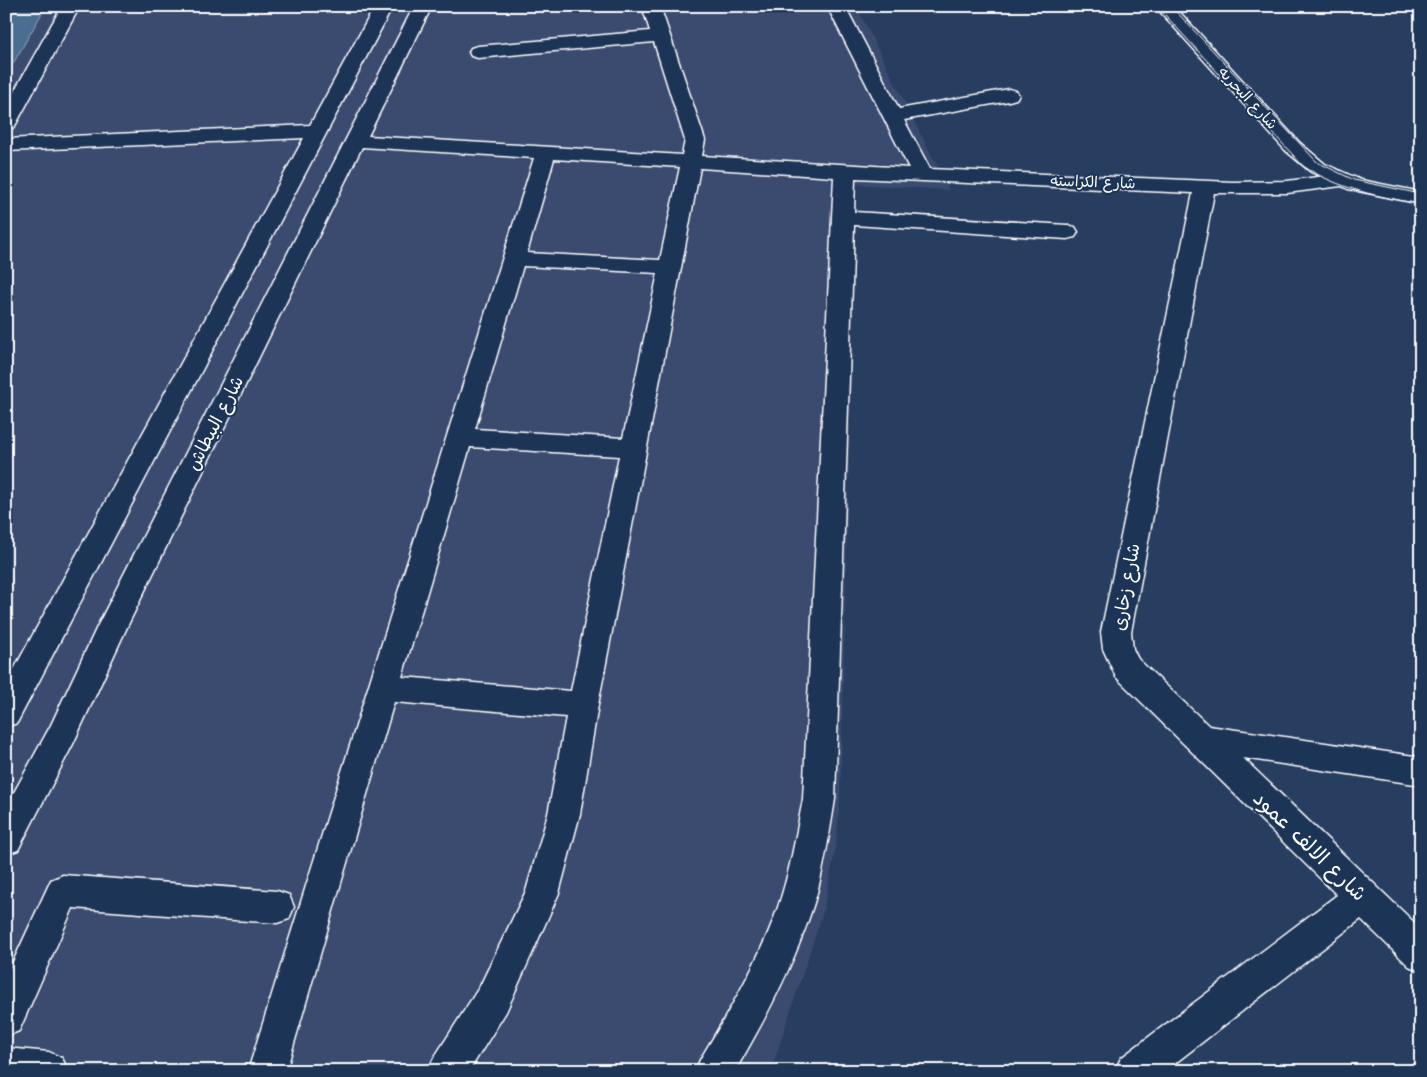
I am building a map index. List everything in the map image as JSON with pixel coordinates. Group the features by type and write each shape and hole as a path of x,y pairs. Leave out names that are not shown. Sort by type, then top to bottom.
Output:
{"street":[{"path":"6,124 71,6"},
{"path":"6,714 384,6"},
{"name":"شارع البيطاش","path":"6,840 76,708 112,627 423,6"},
{"path":"450,1070 493,1000 542,893 564,814 583,705 691,162 695,140 651,6"},
{"path":"836,6 923,175"},
{"name":"شارع البحريه","path":"1164,6 1298,152 1318,168 1341,180 1372,190 1421,198"},
{"path":"478,52 661,36"},
{"path":"892,116 1009,94"},
{"path":"6,145 318,131"},
{"name":"شارع الكراسته","path":"356,141 923,175 1204,186 1287,187 1341,180"},
{"path":"267,1071 546,153"},
{"path":"714,1071 767,976 795,907 810,850 820,799 845,171"},
{"name":"شارع زخارى","path":"1200,738 1127,668 1118,649 1116,632 1204,186"},
{"path":"843,218 1067,232"},
{"path":"514,259 670,266"},
{"path":"460,437 634,448"},
{"path":"383,688 583,705"},
{"path":"1200,738 1421,771"},
{"name":"شارع الالف عمود","path":"1200,738 1421,954"},
{"path":"6,1018 63,891 278,907"},
{"path":"1134,1071 1362,897"},
{"path":"6,1067 49,1071"}],"shaded area":[{"path":"6,6 46,6 6,76"},
{"path":"46,6 856,6 949,190 856,184 840,799 836,846 823,912 773,1064 769,1071 6,1071 6,76"}],"tram line":[{"path":"1157,6 1303,166 1331,181 1360,191 1421,204"},
{"path":"1171,6 1317,162 1354,180 1421,194"}]}
